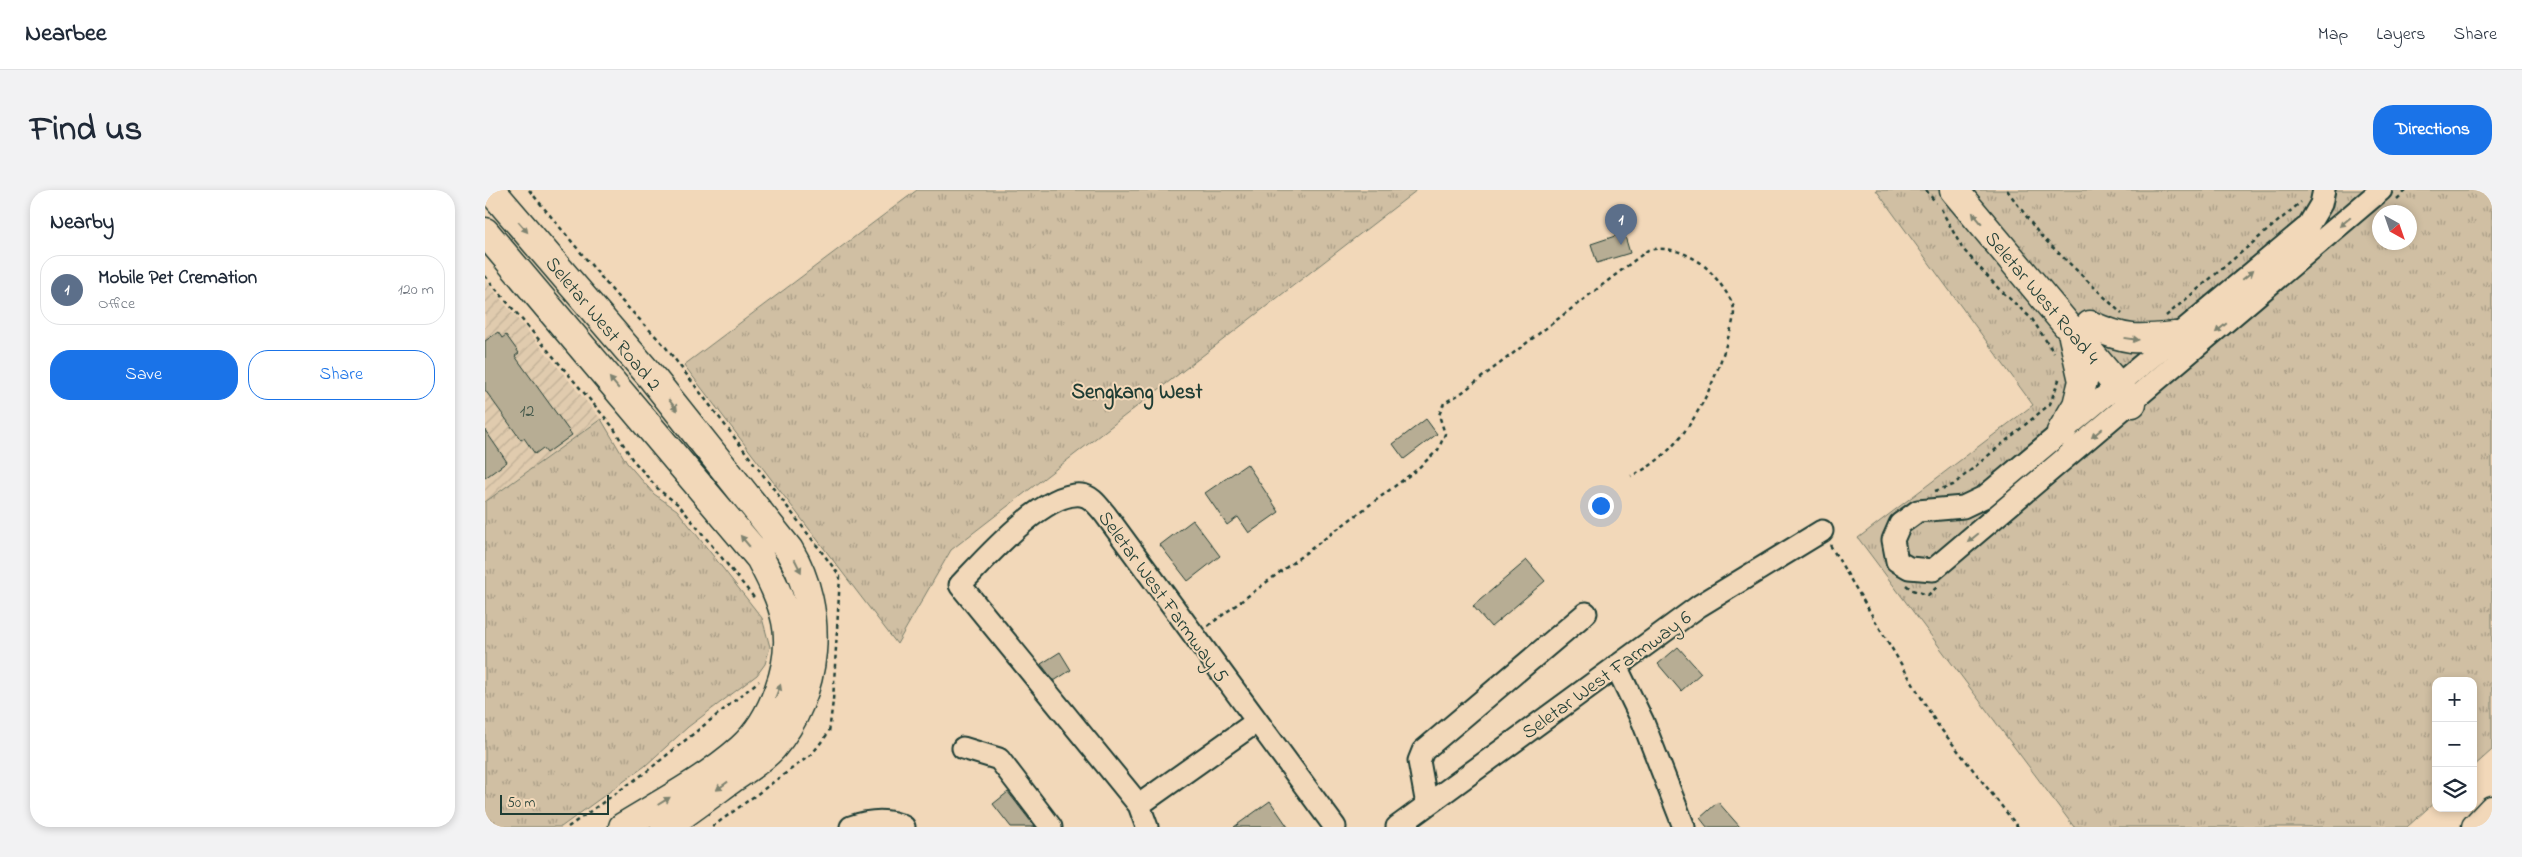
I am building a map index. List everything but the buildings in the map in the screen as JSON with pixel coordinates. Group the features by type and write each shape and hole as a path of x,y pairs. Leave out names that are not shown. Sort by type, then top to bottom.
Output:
{"main road":[{"name":"Seletar West Road 2","path":"491,190 653,379 714,459 789,550 798,565 812,606 813,636 811,663 805,687 793,715 772,749 665,827"},
{"name":"Seletar West Road 4","path":"1954,190 2081,329 2131,388"},
{"name":"Seletar West Road 4","path":"1978,190 2081,329"},
{"name":"Seletar West Road 2","path":"485,232 760,558 773,582 787,624 786,654 781,687 765,723 741,749 694,783 623,827"},
{"path":"2061,432 2077,405 2083,381 2081,329 2136,340 2168,328"},
{"path":"2476,827 2492,810"}],"street":[{"path":"2315,194 2321,204 2308,226 2168,328 2131,388 2061,432 1984,497 1963,507 1918,511 1900,524 1893,540 1897,561 1909,568 1933,570 2131,388 2381,190"},
{"name":"Seletar West Farmway 5","path":"1139,805 959,585 1006,537 1054,501 1082,495 1093,499 1335,827"},
{"name":"Seletar West Farmway 6","path":"1397,827 1699,606 1822,531"},
{"path":"1427,805 1419,761 1423,751 1586,613"},
{"path":"1617,666 1643,722 1684,827"},
{"path":"1147,827 1139,805 1256,722"},
{"path":"963,748 999,759 1051,827"},
{"path":"851,827 874,821 895,822 904,827"}],"path":[{"path":"1926,190 1941,208 1962,248 1998,288 2032,319 2056,355"},
{"path":"2007,190 2040,235 2122,314 2128,316"},
{"path":"2168,328 2315,194"},
{"path":"1195,636 1415,471 1438,450 1445,434 1439,415 1444,403 1460,394 1648,250 1659,248 1687,253 1710,270 1733,306 1733,322 1719,371 1689,427 1649,468 1631,476"},
{"path":"485,276 613,427 632,459 659,490 679,505 759,603"},
{"path":"1953,485 2050,404 2061,370"},
{"path":"1822,531 1937,724 2018,827"},
{"path":"568,827 646,772 766,675"},
{"path":"712,827 812,754 829,732"}],"shaded area":[{"path":"485,280 601,419 485,502"}],"green space":[{"path":"917,190 1417,190 951,550 897,644 684,365"},
{"path":"1876,190 2492,190 2492,750 2477,763 2477,677 2432,677 2432,805 2407,827 2074,827 1858,538 2033,405"},
{"path":"601,419 627,463 654,494 677,510 762,618 770,647 765,664 757,675 688,727 645,766 561,827 485,827 485,502"}],"place":[{"name":"Mobile Pet Cremation","path":"1621,245"}],"district":[{"name":"Sengkang West","path":"1137,391"}]}
